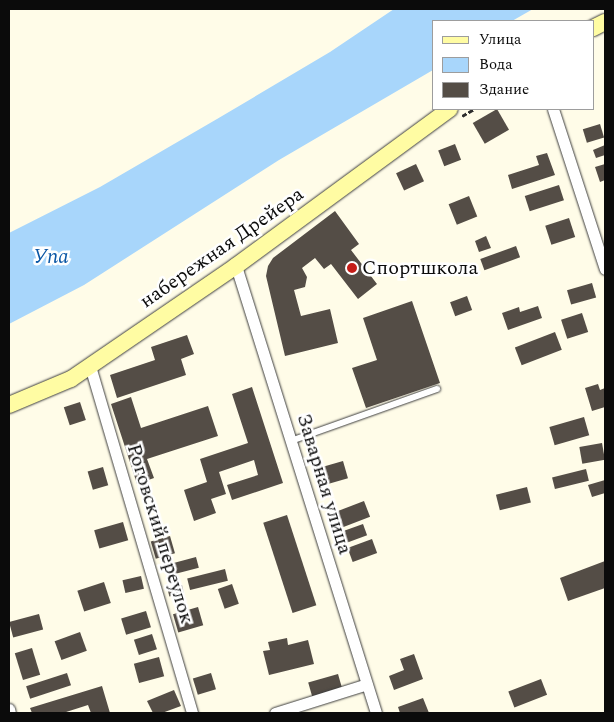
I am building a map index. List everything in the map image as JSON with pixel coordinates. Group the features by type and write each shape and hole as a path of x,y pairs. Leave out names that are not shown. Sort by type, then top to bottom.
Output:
{"main road":[{"name":"набережная Дрейера","path":"9,405 49,390 90,366 236,266 449,110"}],"street":[{"path":"552,110 605,269"},
{"name":"Заварная улица","path":"236,266 376,713"},
{"name":"Роговский переулок","path":"90,366 192,713"},
{"path":"275,713 367,684"},
{"path":"9,708 10,713"}],"lane":[{"path":"291,441 437,389"}],"water":[{"name":"Упа","path":"394,9 533,9 514,20 432,20 432,71 279,160 84,285 9,324 9,233 100,187 330,52"}],"building":[{"path":"498,110 509,130 485,144 473,123"},
{"path":"600,124 604,137 587,143 583,129"},
{"path":"455,144 461,160 444,166 438,150"},
{"path":"605,145 605,155 596,158 593,150"},
{"path":"547,153 555,175 512,189 508,175 539,165 536,156"},
{"path":"416,164 424,181 404,191 396,173"},
{"path":"605,164 605,180 600,182 595,167"},
{"path":"559,185 564,200 530,211 525,196"},
{"path":"469,196 477,216 457,225 449,204"},
{"path":"335,211 359,244 351,250 377,284 358,299 331,264 324,269 315,258 302,268 307,277 305,287 294,290 301,316 330,309 338,343 285,356 266,276 268,266 273,258"},
{"path":"569,218 575,237 551,245 545,226"},
{"path":"486,236 491,248 479,252 475,241"},
{"path":"516,246 520,257 484,270 480,259"},
{"path":"592,283 596,297 571,305 567,290"},
{"path":"467,296 472,310 455,316 450,302"},
{"path":"412,301 440,383 366,408 352,368 377,360 363,318"},
{"path":"538,306 542,318 508,330 502,313 519,307 520,312"},
{"path":"582,313 588,332 567,339 561,320"},
{"path":"555,332 562,350 522,365 515,347"},
{"path":"187,335 194,354 181,359 186,375 117,398 110,375 155,360 151,347"},
{"path":"598,384 600,390 605,388 605,407 592,411 585,388"},
{"path":"252,387 283,483 232,500 227,485 258,475 254,460 219,472 226,494 211,499 216,513 194,521 184,490 207,482 200,459 248,443 232,394"},
{"path":"131,397 141,428 208,406 218,436 147,459 154,478 137,484 111,404"},
{"path":"80,402 86,420 70,425 64,407"},
{"path":"584,417 589,435 555,445 549,427"},
{"path":"602,443 605,460 582,464 579,447"},
{"path":"343,461 348,478 321,486 316,469"},
{"path":"103,467 108,485 93,490 88,471"},
{"path":"586,469 589,481 555,489 552,477"},
{"path":"605,480 605,493 592,497 588,485"},
{"path":"527,487 531,503 500,510 496,495"},
{"path":"364,501 370,517 340,528 334,512"},
{"path":"287,515 316,605 293,613 263,523"},
{"path":"123,522 128,540 99,549 94,530"},
{"path":"363,524 367,535 345,543 341,532"},
{"path":"170,536 175,553 156,559 151,542"},
{"path":"372,539 377,553 353,562 348,548"},
{"path":"196,557 199,568 172,575 169,564"},
{"path":"605,561 605,588 568,601 560,578"},
{"path":"225,569 228,581 190,590 187,578"},
{"path":"141,576 144,589 125,593 122,580"},
{"path":"104,582 111,603 84,612 77,591"},
{"path":"232,584 239,604 225,609 218,589"},
{"path":"182,585 184,593 169,596 167,589"},
{"path":"198,607 203,625 178,632 173,614"},
{"path":"146,611 151,627 126,635 121,619"},
{"path":"39,614 43,629 13,637 9,622"},
{"path":"80,632 87,651 61,660 55,641"},
{"path":"152,634 157,649 139,655 134,640"},
{"path":"287,638 288,645 308,640 314,664 269,675 263,651 270,650 268,642"},
{"path":"32,648 40,675 23,680 15,653"},
{"path":"414,654 423,679 394,690 389,676 404,670 400,659"},
{"path":"159,657 164,676 139,683 134,664"},
{"path":"67,673 71,685 30,699 26,686"},
{"path":"211,673 216,689 198,695 193,679"},
{"path":"338,674 342,688 312,697 308,683"},
{"path":"541,679 547,695 514,707 508,692"},
{"path":"102,686 110,713 91,713 88,705 63,713 32,713 30,708"},
{"path":"174,690 181,706 162,713 153,713 147,701"},
{"path":"423,698 429,713 400,713 398,707"}],"place":[{"name":"Спортшкола","path":"352,268"}]}
